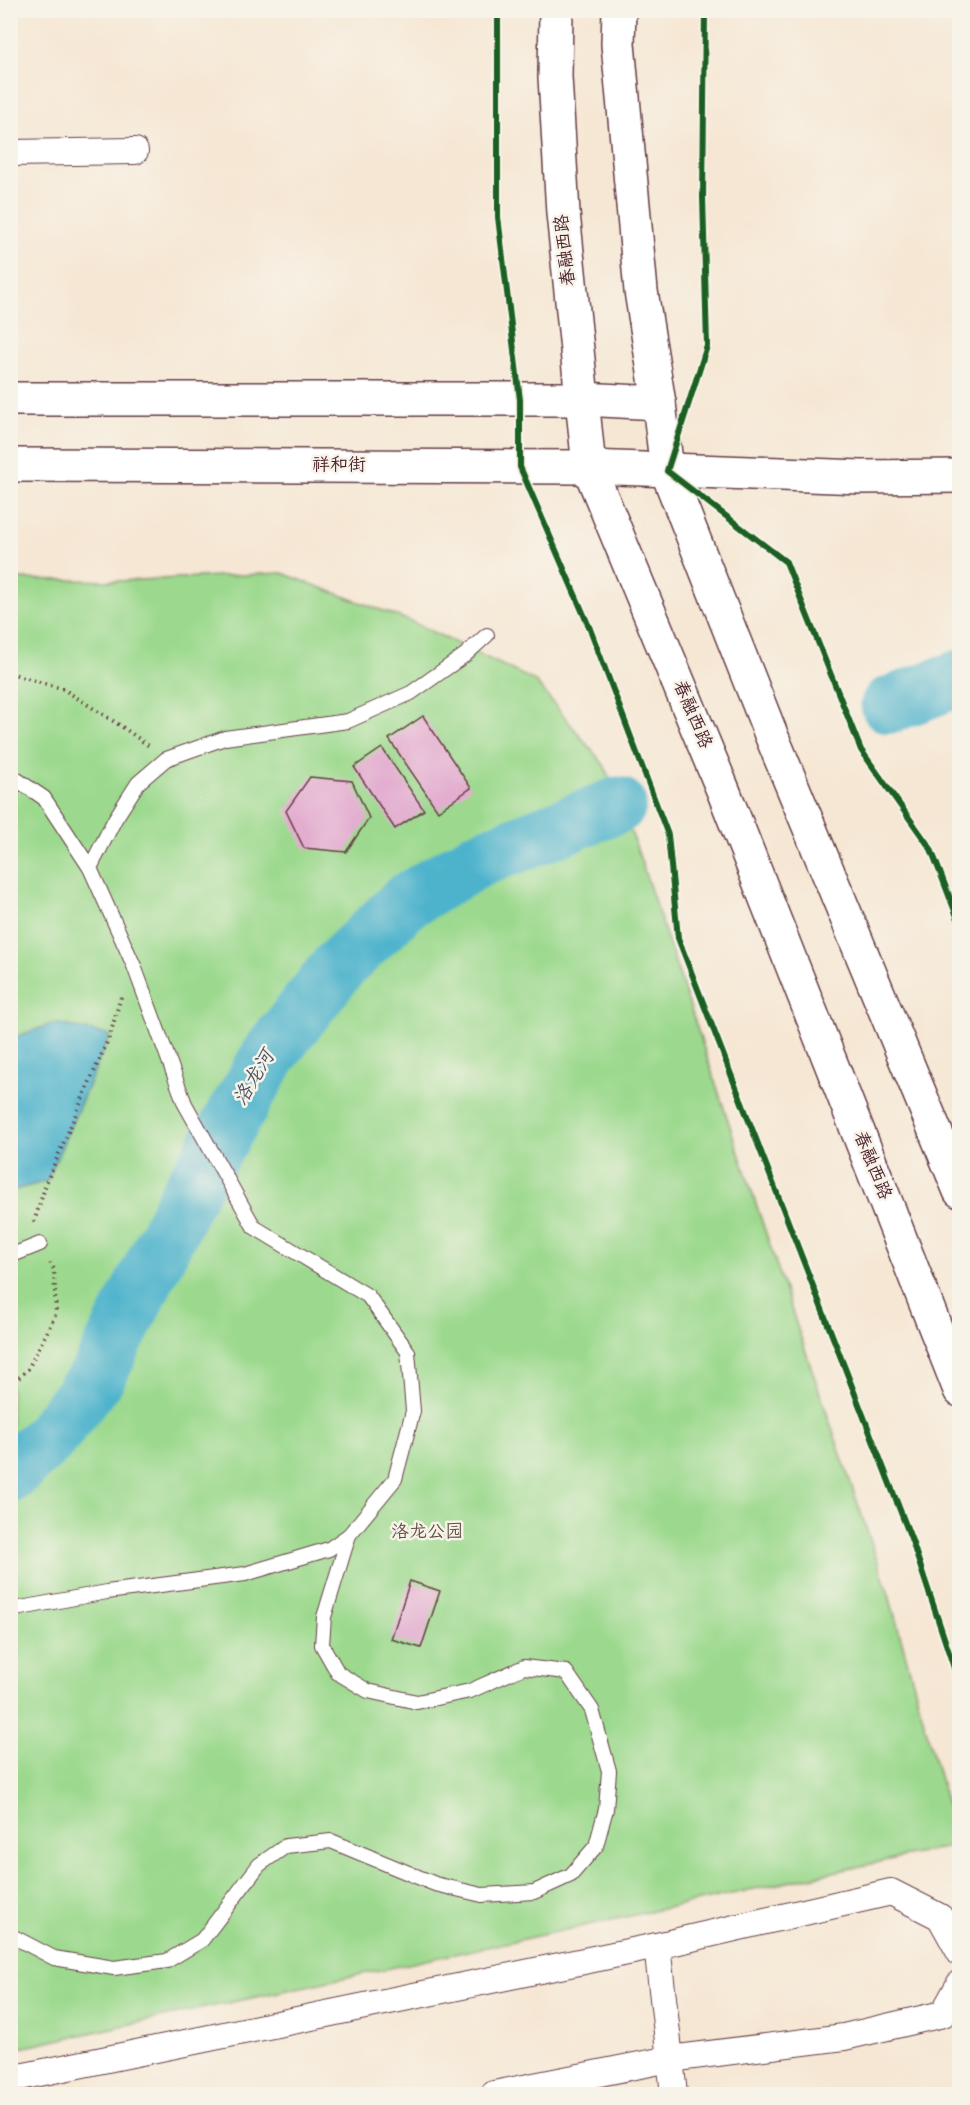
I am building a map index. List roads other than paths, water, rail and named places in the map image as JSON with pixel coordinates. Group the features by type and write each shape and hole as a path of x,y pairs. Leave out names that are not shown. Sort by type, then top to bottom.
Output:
{"main road":[{"name":"春融西路","path":"556,10 555,77 563,213 589,467 723,790 960,1390"},
{"path":"619,10 618,44 641,291 660,403 667,471 772,737 960,1191"},
{"path":"10,399 582,399 660,403"},
{"name":"祥和街","path":"10,465 589,467 861,477 960,476"}],"street":[{"path":"10,153 135,151"},
{"path":"10,2079 657,1946 891,1892 940,1917 960,1953"},
{"path":"657,1946 674,2094"},
{"path":"494,2094 670,2059 844,2037 943,2014 960,1983"}],"lane":[{"path":"90,868 115,819 138,783 166,759 225,738 348,721 411,693 465,655 487,635"},
{"path":"10,775 44,798 90,868 134,966 185,1104 254,1227 368,1296 408,1352 413,1411 395,1479 349,1535 329,1549 245,1574 107,1592 10,1610"},
{"path":"10,1256 40,1244"},
{"path":"10,1935 54,1958 114,1968 167,1961 202,1940 259,1865 286,1846 331,1841 435,1884 482,1895 534,1892 571,1875 596,1846 606,1809 609,1771 592,1710 566,1672 525,1667 470,1691 417,1702 368,1691 338,1673 322,1645 324,1617 349,1535"}],"water":[{"path":"55,1023 110,1035 47,1181 11,1191 11,1038"}],"waterway":[{"name":"洛龙河","path":"889,705 960,678"},
{"name":"洛龙河","path":"10,1474 50,1437 98,1375 185,1200 272,1051 338,967 407,901 477,860 618,805"}],"park label":[{"name":"洛龙公园","path":"427,1533"}]}
